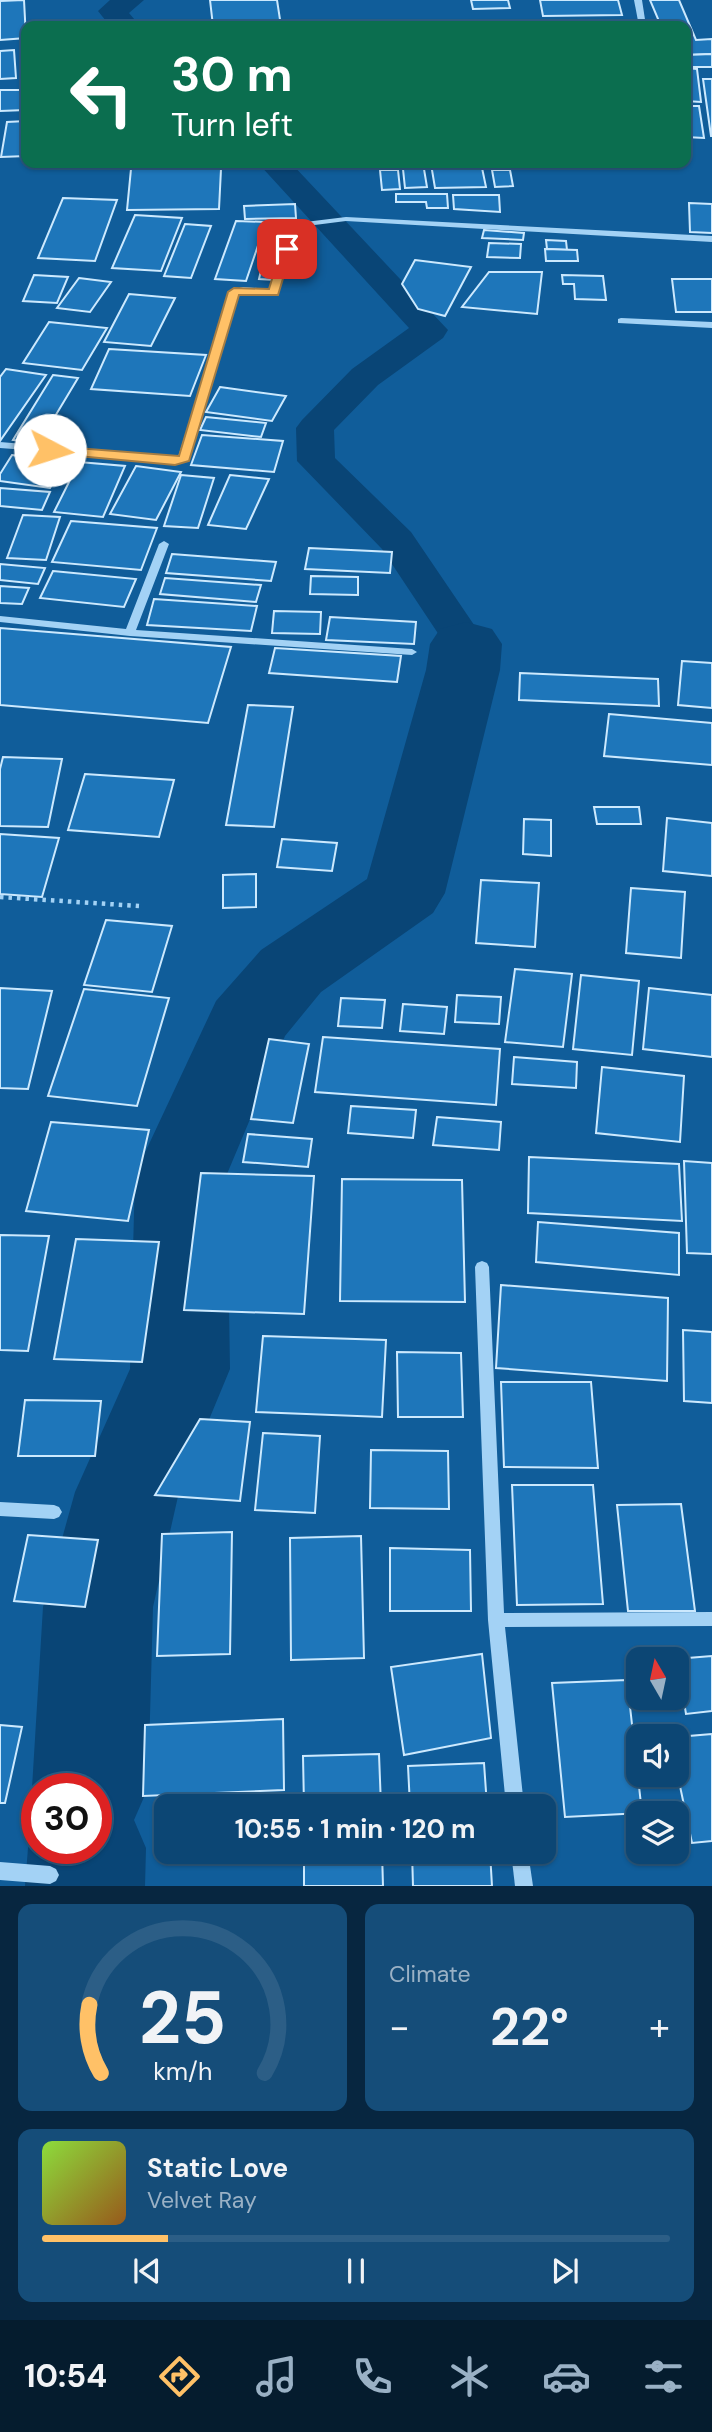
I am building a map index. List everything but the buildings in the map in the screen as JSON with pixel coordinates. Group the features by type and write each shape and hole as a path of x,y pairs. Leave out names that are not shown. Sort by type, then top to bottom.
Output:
{"street":[{"path":"638,0 642,21"},
{"path":"0,445 175,461 184,458 234,292 274,292 293,227 297,225 346,219 712,239"},
{"path":"621,321 712,325"},
{"path":"130,633 164,544"},
{"path":"0,620 130,633 412,652"},
{"path":"482,1267 496,1620 514,1794"},
{"path":"0,1509 54,1512"},
{"path":"496,1620 712,1619"},
{"path":"521,1864 524,1886"},
{"path":"0,1871 50,1875"}],"path":[{"path":"0,897 139,906"}],"waterway":[{"path":"121,21 112,11 130,0"},
{"path":"279,168 430,330 365,377 315,428 316,461 397,541 466,644"},
{"path":"91,1773 98,1607 127,1492 180,1369 181,1174 247,1023 291,971 404,893 463,670 466,644"},
{"path":"85,1886 86,1864"}],"route":[{"path":"50,450 182,460 234,292 274,292 287,249"}]}
